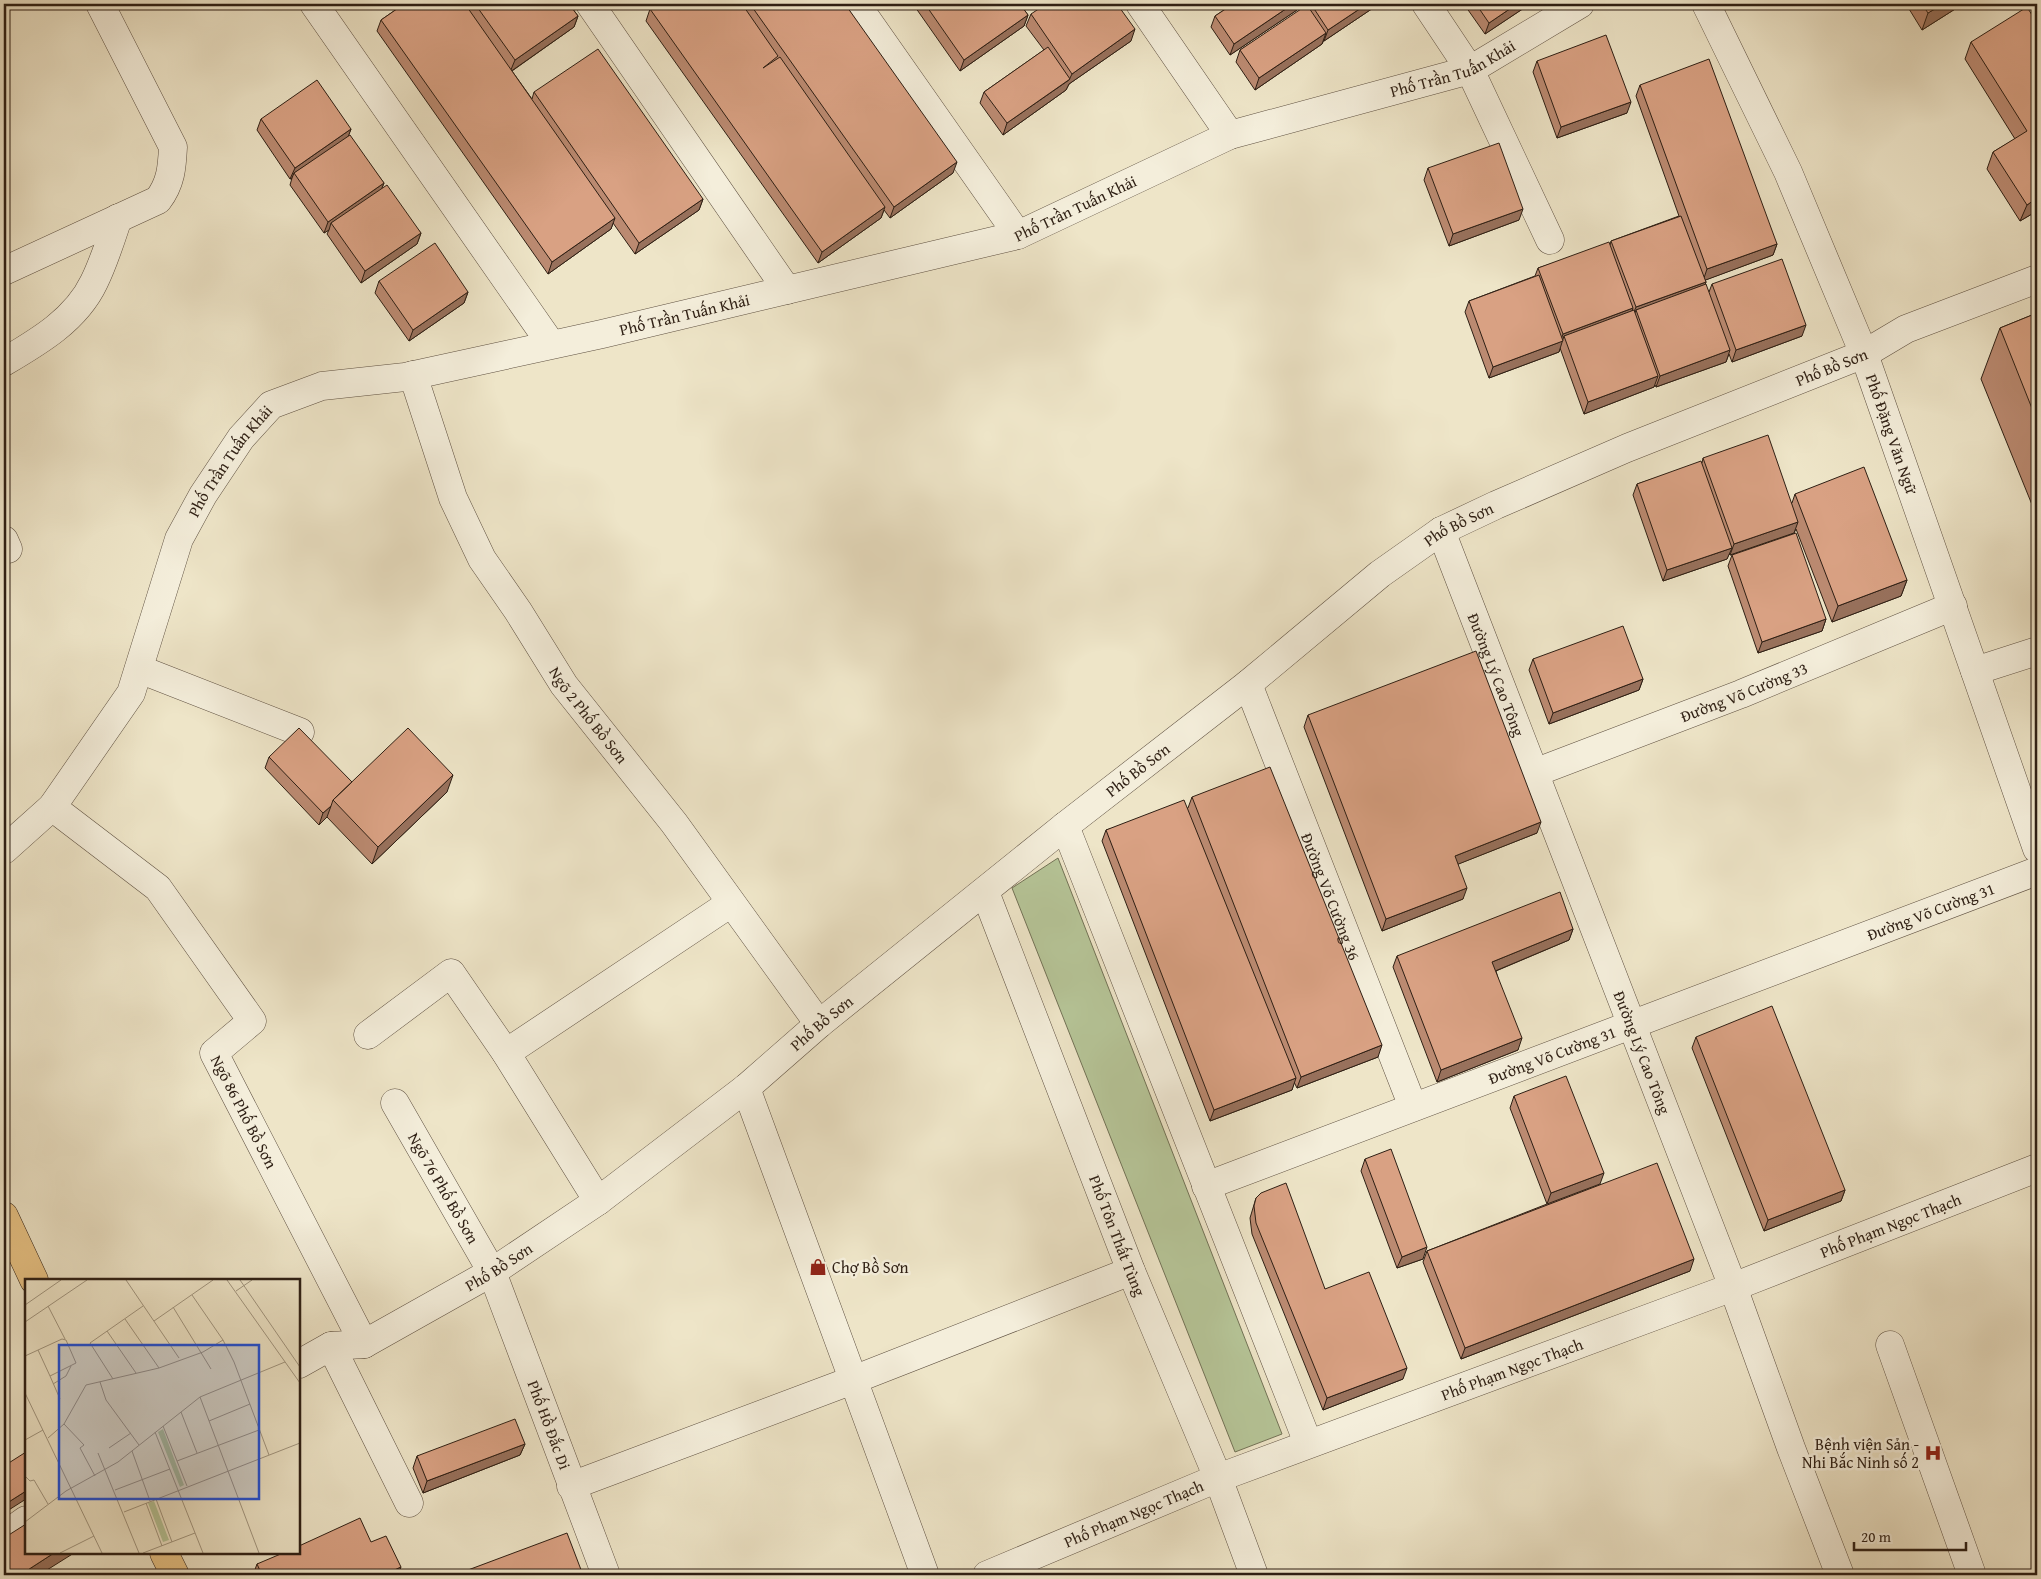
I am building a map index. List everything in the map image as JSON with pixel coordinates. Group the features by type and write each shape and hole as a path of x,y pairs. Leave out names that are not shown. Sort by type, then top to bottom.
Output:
{"highway":[{"path":"4,1216 34,1279"},
{"path":"164,1554 175,1575"}],"street":[{"path":"4,271 158,200 168,188 174,147 100,4"},
{"path":"314,4 551,344"},
{"path":"590,4 787,290"},
{"path":"856,4 1018,234"},
{"path":"1140,4 1230,135"},
{"path":"1426,4 1470,70 1550,240"},
{"name":"Phố Trần Tuấn Khải","path":"4,850 52,807 131,693 179,539 203,495 241,438 271,405 322,386 413,376 787,290 1018,234 1230,135 1470,70 1580,4"},
{"name":"Phố Đặng Văn Ngữ","path":"1706,4 1788,172 1864,354 2037,849"},
{"path":"4,362 38,342 73,313 94,283 118,218"},
{"name":"Phố Bồ Sơn","path":"300,1363 332,1346 364,1344 492,1272 598,1201 746,1088 819,1024 1065,826 1248,684 1380,574 1441,531 1627,448 1864,354 1906,329 2037,279"},
{"name":"Ngõ 2 Phố Bồ Sơn","path":"413,376 452,498 482,559 518,611 564,685 674,823 819,1024"},
{"name":"Đường Lý Cao Tông","path":"1441,531 1733,1287 1791,1448 1840,1575"},
{"name":"Đường Võ Cường 33","path":"1534,773 1741,694 1953,606"},
{"path":"1976,670 2037,651"},
{"path":"139,669 300,732"},
{"name":"Đường Võ Cường 36","path":"1248,684 1413,1107"},
{"name":"Ngõ 86 Phố Bồ Sơn","path":"52,807 158,888 252,1021 214,1054 364,1344"},
{"path":"1065,826 1308,1443"},
{"name":"Đường Võ Cường 31","path":"1206,1186 2037,871"},
{"name":"Phố Tôn Thất Tùng","path":"985,892 1131,1270 1218,1478 1254,1575"},
{"path":"506,1054 731,903"},
{"path":"368,1035 451,973 506,1054 598,1201"},
{"path":"746,1088 925,1575"},
{"name":"Ngõ 76 Phố Bồ Sơn","path":"395,1103 492,1272"},
{"name":"Phố Phạm Ngọc Thạch","path":"988,1575 1218,1478 1308,1443 1733,1287 2037,1168"},
{"path":"571,1486 853,1380 1131,1270"},
{"name":"Phố Hồ Đắc Di","path":"492,1272 606,1575"},
{"path":"1890,1345 1972,1575"},
{"path":"332,1346 409,1503"},
{"path":"4,1536 25,1521"}],"green space":[{"path":"1058,858 1282,1434 1235,1452 1012,888"}],"building":[{"path":"404,4 465,4 615,218 552,262 381,20"},
{"path":"475,4 569,4 578,16 515,60"},
{"path":"658,4 742,4 778,56 763,68 780,57 885,207 822,252 650,9"},
{"path":"750,4 845,4 957,162 894,207"},
{"path":"925,4 1020,4 1028,15 964,60"},
{"path":"1046,4 1117,4 1135,29 1072,74 1031,14"},
{"path":"1233,4 1293,4 1234,44 1215,16"},
{"path":"1311,4 1367,4 1328,30"},
{"path":"1476,4 1517,4 1489,23"},
{"path":"1922,4 1943,4 1928,13"},
{"path":"1307,5 1326,33 1259,78 1240,50"},
{"path":"2027,7 2037,23 2037,198 2027,205 1993,152 2027,131 1971,42"},
{"path":"1606,35 1631,102 1561,127 1537,61"},
{"path":"1048,47 1070,79 1007,123 984,92"},
{"path":"598,49 703,199 639,243 534,92"},
{"path":"1709,59 1777,244 1707,269 1640,85"},
{"path":"317,80 351,129 295,168 261,119"},
{"path":"350,135 384,183 328,222 294,173"},
{"path":"1499,143 1523,209 1453,234 1428,168"},
{"path":"387,185 421,233 365,271 331,223"},
{"path":"1681,216 1706,282 1636,307 1611,241"},
{"path":"1609,242 1633,308 1563,334 1538,268"},
{"path":"435,243 468,292 413,330 379,281"},
{"path":"1782,259 1806,325 1736,350 1712,284"},
{"path":"1539,275 1563,341 1493,367 1469,301"},
{"path":"1706,284 1730,350 1660,376 1636,310"},
{"path":"1634,310 1658,376 1588,402 1564,336"},
{"path":"2037,313 2037,421 2000,328"},
{"path":"1768,435 1798,522 1734,544 1703,458"},
{"path":"1701,461 1732,548 1667,570 1637,484"},
{"path":"1864,467 1907,580 1838,606 1795,494"},
{"path":"1796,533 1826,619 1762,642 1732,555"},
{"path":"1623,626 1643,679 1553,713 1533,659"},
{"path":"1476,651 1541,822 1455,856 1467,888 1386,919 1308,715"},
{"path":"299,728 352,782 333,800 331,806 323,813 269,757"},
{"path":"408,728 453,775 378,847 333,800"},
{"path":"1270,767 1382,1045 1301,1077 1192,797"},
{"path":"1184,800 1296,1078 1214,1110 1106,830"},
{"path":"1560,892 1573,929 1492,962 1522,1038 1441,1070 1397,956"},
{"path":"1772,1006 1845,1190 1768,1220 1696,1037"},
{"path":"1566,1076 1604,1173 1551,1193 1514,1096"},
{"path":"1391,1149 1427,1247 1402,1257 1365,1159"},
{"path":"1657,1163 1694,1259 1465,1348 1427,1251"},
{"path":"1286,1183 1325,1289 1369,1272 1407,1368 1327,1398 1256,1223 1254,1206 1256,1198 1261,1193"},
{"path":"515,1419 525,1444 427,1481 417,1456"},
{"path":"25,1453 25,1492 4,1505 4,1466"},
{"path":"360,1518 371,1542 386,1536 401,1567 383,1575 262,1575 257,1564 281,1554 300,1554 300,1546"},
{"path":"25,1525 25,1554 52,1554 20,1575 4,1575 4,1538"},
{"path":"567,1533 583,1575 470,1575 468,1570"}],"place":[{"name":"Chợ Bồ Sơn","path":"818,1267"},
{"name":"Bệnh viện Sản - Nhi Bắc Ninh số 2","path":"1933,1453"}]}
